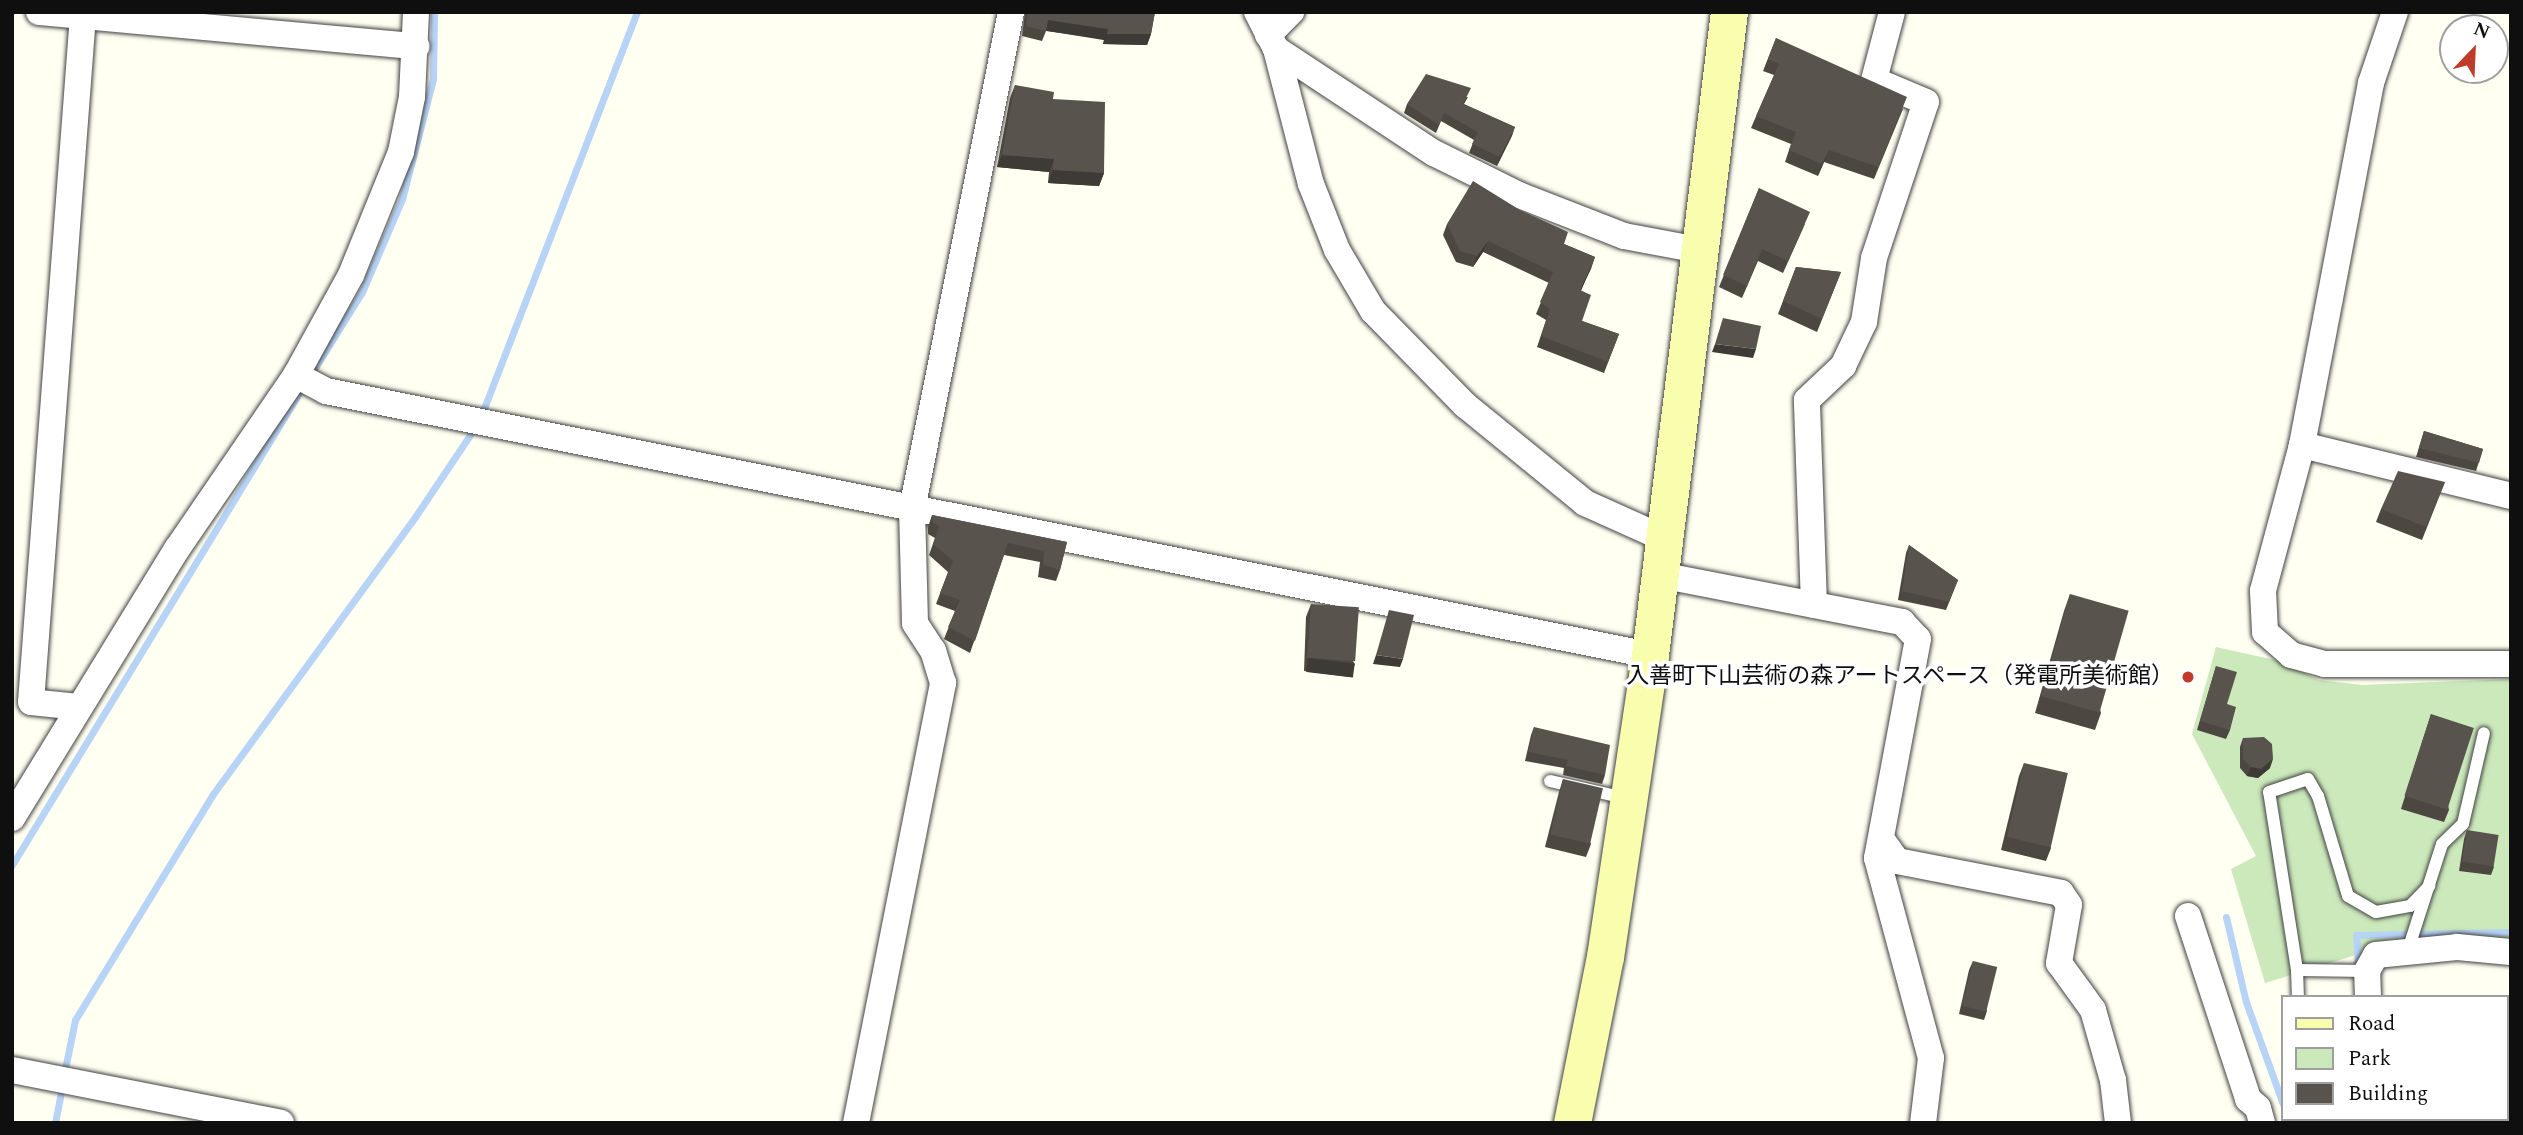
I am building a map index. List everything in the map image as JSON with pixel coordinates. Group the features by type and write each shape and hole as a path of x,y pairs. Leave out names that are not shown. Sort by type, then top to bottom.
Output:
{"street":[{"path":"39,12 416,46"},
{"path":"12,818 177,548 296,375 351,275 401,152 416,46 416,12"},
{"path":"856,1123 943,683 933,651 915,624 912,509 1011,12"},
{"path":"1267,32 1291,12"},
{"path":"1572,1123 1605,957 1650,655 1729,12"},
{"path":"1814,606 1807,400 1843,366 1864,322 1874,258 1926,102 1874,80 1892,12"},
{"path":"2396,12 2371,83 2302,445 2263,591 2265,632 2291,655 2324,664 2511,664"},
{"path":"79,707 31,702 83,16"},
{"path":"1267,32 1434,153 1519,195 1625,236 1699,250"},
{"path":"1267,32 1311,184 1337,250 1373,311 1465,405 1585,503 1663,538"},
{"path":"296,375 326,391 1650,655"},
{"path":"2302,445 2511,496"},
{"path":"1660,575 1902,622 1918,639 1877,858 1931,1058 1923,1123"},
{"path":"1882,841 1897,861 2061,893 2069,905 2059,963 2093,1010 2113,1080 2118,1123"},
{"path":"2188,916 2248,1099 2259,1108 2262,1123"},
{"path":"2368,984 2376,955 2457,947 2511,952"},
{"path":"12,1070 281,1123"}],"lane":[{"path":"2408,950 2442,844 2463,824 2484,733"},
{"path":"2298,995 2297,970 2269,792 2308,779 2318,796 2348,896 2376,912 2410,906 2430,886"},
{"path":"1550,781 1628,799"},
{"path":"2297,970 2368,984"}],"green space":[{"path":"2216,647 2279,661 2319,680 2362,685 2511,679 2511,942 2372,950 2265,983 2231,869 2256,856 2192,734"}],"building":[{"path":"1028,12 1155,12 1151,34 1107,34 1108,29 1048,20 1046,31 1026,26"},
{"path":"1776,38 1907,97 1878,167 1829,150 1822,164 1789,150 1796,132 1756,116 1779,64 1768,59"},
{"path":"1426,74 1471,88 1463,104 1515,127 1500,157 1472,144 1478,132 1444,113 1439,125 1407,104"},
{"path":"1015,85 1054,92 1053,99 1105,102 1104,173 1053,170 1054,159 1002,155"},
{"path":"1473,181 1520,210 1568,232 1564,244 1595,257 1580,290 1591,295 1582,321 1619,334 1608,362 1541,336 1550,309 1540,302 1553,272 1488,241 1477,256 1460,251 1447,224"},
{"path":"1759,188 1810,212 1788,261 1762,249 1747,286 1723,275"},
{"path":"1796,267 1841,272 1822,319 1783,301"},
{"path":"1723,318 1761,326 1756,349 1715,344"},
{"path":"2424,431 2483,449 2479,463 2419,448"},
{"path":"2398,471 2445,482 2426,527 2381,509"},
{"path":"932,515 1067,542 1060,570 1043,565 1044,551 1008,543 975,641 948,627 960,600 940,593 953,561 933,544 939,526 933,523"},
{"path":"1909,545 1958,580 1949,602 1902,591"},
{"path":"2070,594 2129,611 2099,713 2041,696"},
{"path":"1311,604 1359,607 1355,661 1307,658"},
{"path":"1389,610 1414,615 1403,659 1376,655"},
{"path":"2216,666 2237,672 2227,704 2236,707 2230,730 2200,721"},
{"path":"2431,714 2474,728 2447,810 2404,796"},
{"path":"1534,727 1610,745 1605,775 1566,766 1568,760 1528,752"},
{"path":"2264,737 2272,744 2273,759 2261,769 2251,767 2243,759 2243,738"},
{"path":"2024,763 2068,773 2051,847 2007,837"},
{"path":"1563,779 1603,788 1590,844 1550,835"},
{"path":"2467,830 2499,835 2494,867 2462,862"},
{"path":"1973,961 1997,967 1986,1012 1962,1006"}],"waterway":[{"path":"313,371 362,292 402,199 433,79 434,12"},
{"path":"481,416 637,12"},
{"path":"12,865 299,393"},
{"path":"64,1074 75,1020 213,794 415,517 476,426"},
{"path":"2226,917 2246,1002 2282,1101"},
{"path":"2358,968 2356,935 2511,932"},
{"path":"55,1123 62,1086"}],"place":[{"name":"入善町下山芸術の森アートスペース（発電所美術館）","path":"2188,677"}]}
